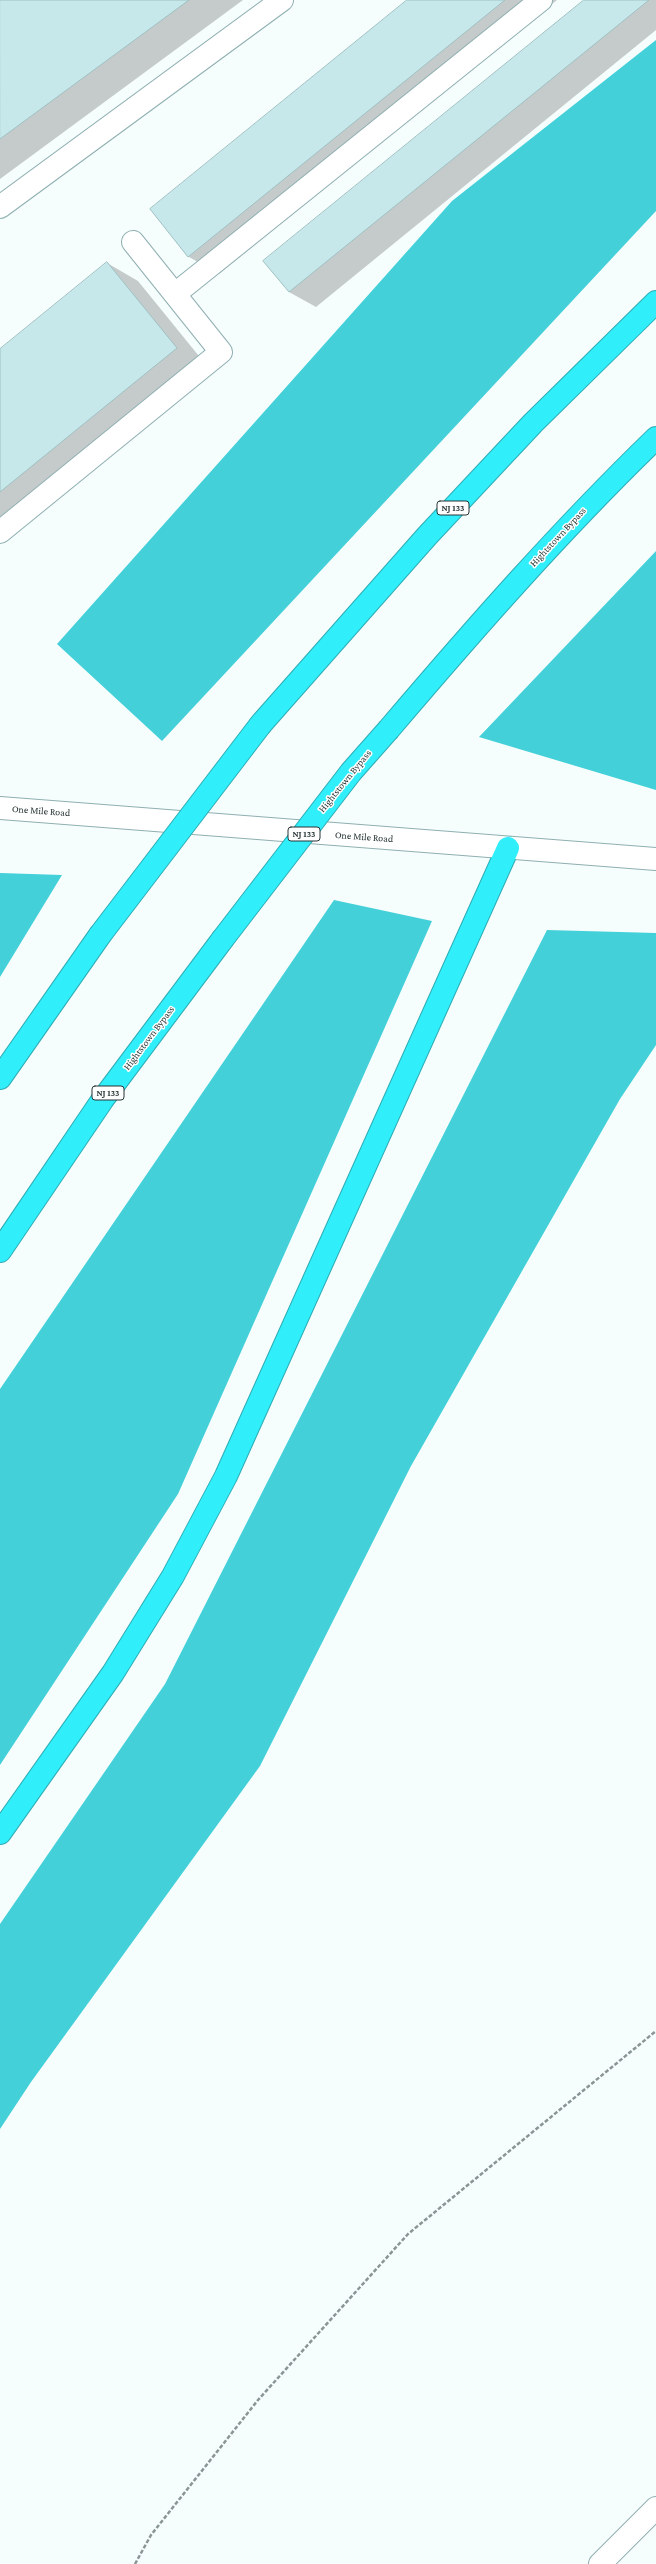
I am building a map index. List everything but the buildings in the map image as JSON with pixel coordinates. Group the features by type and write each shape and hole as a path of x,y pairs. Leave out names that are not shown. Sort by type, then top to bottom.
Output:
{"highway":[{"name":"NJ 133","path":"0,1078 100,935 261,724 427,536 533,423 656,302"},
{"name":"Hightstown Bypass","path":"0,1251 103,1099 222,940 351,772 499,600 603,489 656,438"},
{"path":"0,1833 113,1673 173,1576 226,1476 508,848"}],"street":[{"path":"0,207 282,0"},
{"path":"175,294 541,0"},
{"path":"0,532 221,352 133,242"},
{"name":"One Mile Road","path":"0,808 656,860"},
{"path":"600,2564 656,2508"}],"path":[{"path":"135,2564 151,2535 258,2400 408,2234 656,2031"}],"shaded area":[{"path":"656,40 656,211 162,741 57,644 452,201"},
{"path":"656,551 656,790 479,737"},
{"path":"0,873 62,875 0,977"},
{"path":"334,900 432,921 178,1494 0,1765 0,1389"},
{"path":"547,930 656,933 656,1045 620,1099 411,1466 260,1766 31,2082 0,2129 0,1924 165,1684"}]}
